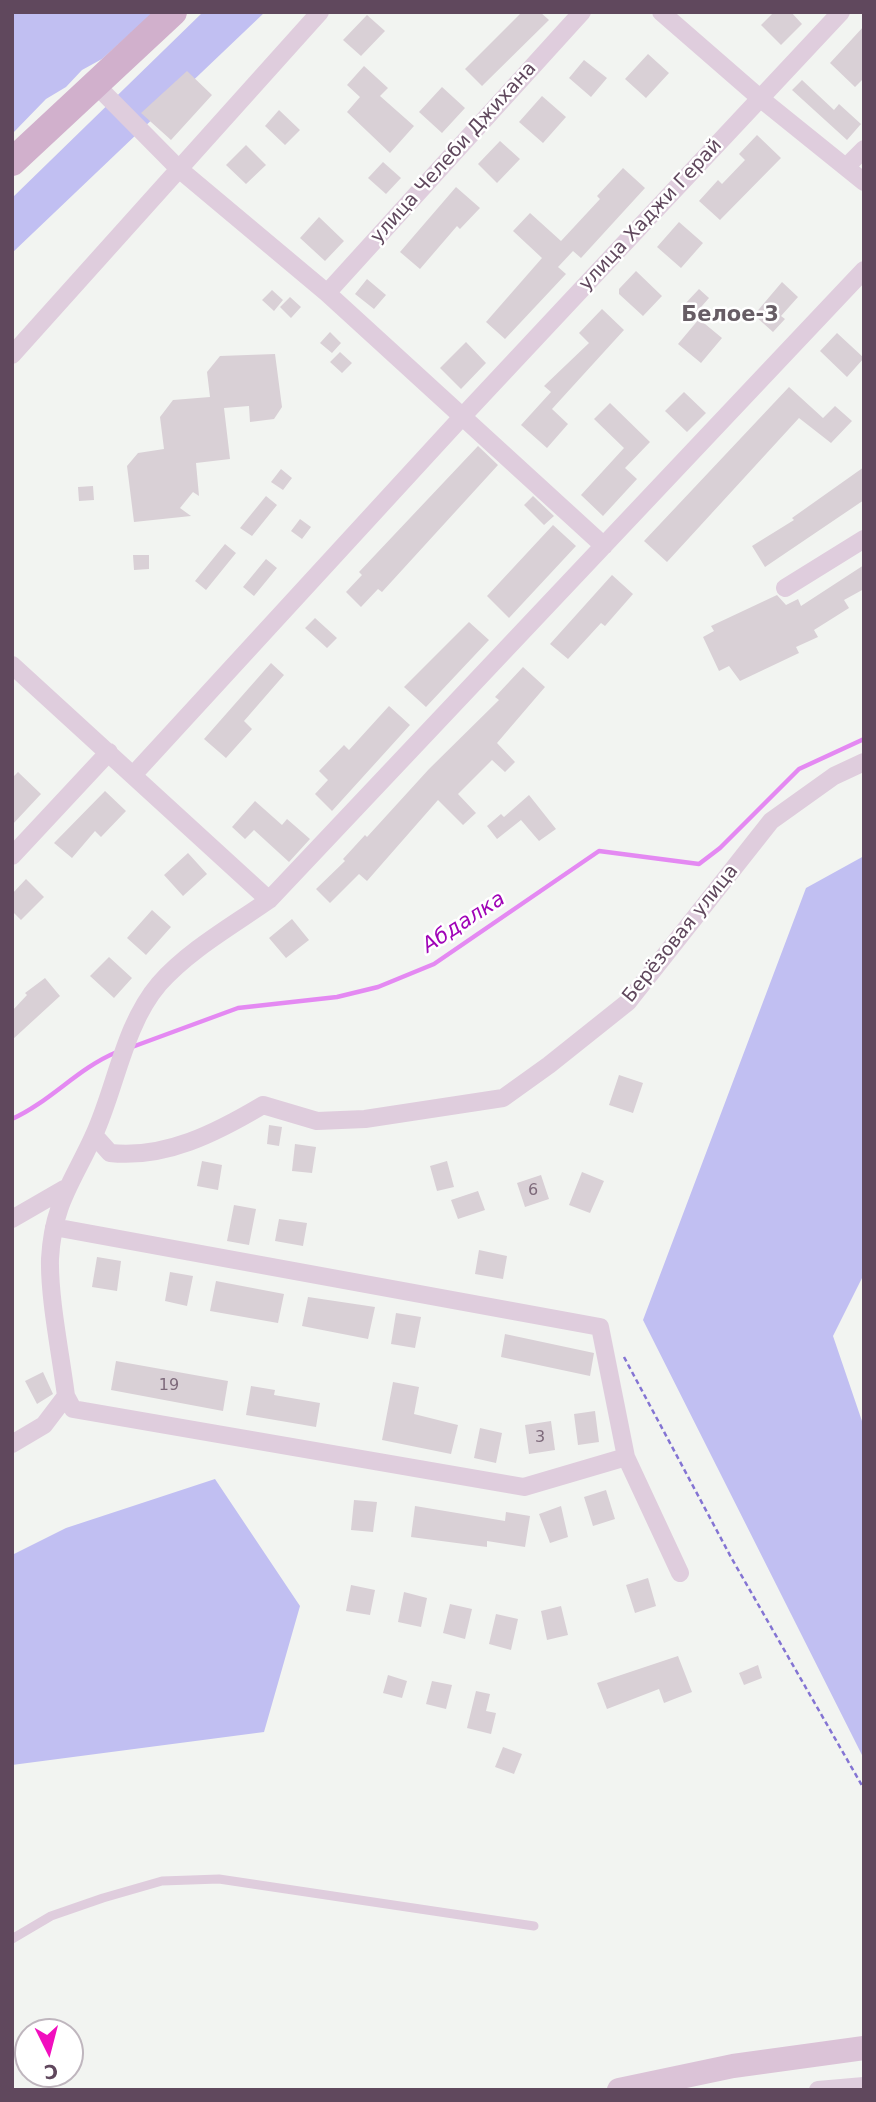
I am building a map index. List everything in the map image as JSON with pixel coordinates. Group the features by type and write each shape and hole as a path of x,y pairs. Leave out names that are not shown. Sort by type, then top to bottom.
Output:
{"main road":[{"path":"12,162 173,12"},
{"path":"619,2090 733,2066 864,2048"}],"street":[{"path":"12,355 320,12"},
{"name":"улица Челеби Джихана","path":"327,293 582,12"},
{"path":"661,12 761,99 864,181"},
{"name":"улица Хаджи Герай","path":"134,774 461,418 841,12"},
{"path":"95,85 179,169 327,293 604,546"},
{"path":"847,166 864,149"},
{"path":"626,1457 524,1487 73,1409 66,1396 50,1261 54,1227 64,1189 94,1135 140,1016 157,986 178,965 269,900 864,270"},
{"path":"785,588 864,539"},
{"path":"12,665 269,900"},
{"path":"12,856 109,752"},
{"name":"Берёзовая улица","path":"94,1135 110,1153 133,1156 205,1138 263,1105 317,1121 365,1119 503,1098 550,1065 628,1002 771,821 834,776 864,762"},
{"path":"12,1219 64,1189"},
{"path":"54,1227 600,1326 626,1457 680,1573"},
{"path":"12,1444 44,1425 66,1396"},
{"path":"818,2090 864,2086"}],"lane":[{"path":"12,1939 51,1916 103,1898 162,1881 219,1879 534,1926"}],"path":[{"path":"624,1357 732,1559 864,1789"}],"shaded area":[{"path":"12,12 154,12 102,59 82,70 66,87 46,99 12,134"},
{"path":"203,12 265,12 12,253 12,198"},
{"path":"864,856 864,1274 833,1336 864,1427 864,1759 643,1320 806,888"},
{"path":"215,1479 300,1606 264,1732 12,1765 12,1555 66,1528"}],"building":[{"path":"522,12 540,12 549,20 482,86 465,69"},
{"path":"774,12 791,12 802,24 781,45 761,25"},
{"path":"367,15 385,31 361,56 343,40"},
{"path":"864,26 864,78 855,87 830,63"},
{"path":"648,54 669,73 646,98 625,79"},
{"path":"584,60 607,78 591,97 569,78"},
{"path":"364,66 388,88 380,96 414,126 390,153 347,112 360,97 347,85"},
{"path":"187,71 212,95 171,140 141,113"},
{"path":"802,80 834,110 839,104 861,124 847,140 792,90"},
{"path":"442,87 465,108 442,133 419,112"},
{"path":"542,96 566,117 543,143 519,122"},
{"path":"279,110 300,130 285,145 265,126"},
{"path":"757,135 781,158 720,220 699,201 718,180 722,184 745,160 739,154"},
{"path":"500,141 520,159 497,183 478,164"},
{"path":"246,145 266,165 246,184 226,165"},
{"path":"383,162 401,178 386,194 368,178"},
{"path":"623,168 645,188 581,258 573,251 558,267 566,274 505,339 486,322 542,258 513,231 530,213 561,241 600,199 597,196"},
{"path":"456,187 480,208 460,229 457,226 420,269 400,252"},
{"path":"319,217 344,241 325,261 300,238"},
{"path":"679,222 703,243 681,268 657,247"},
{"path":"636,271 662,296 643,316 619,294 619,289"},
{"path":"367,279 386,295 374,309 355,294"},
{"path":"782,282 798,297 781,316 785,319 773,332 754,315"},
{"path":"699,289 709,298 694,315 683,306"},
{"path":"272,290 283,300 274,311 262,300"},
{"path":"290,297 301,307 291,318 280,307"},
{"path":"602,309 624,330 552,409 568,424 547,448 521,425 551,392 544,386 589,343 579,333"},
{"path":"699,319 722,338 701,363 678,344"},
{"path":"330,332 341,343 332,353 320,343"},
{"path":"837,333 864,358 847,377 820,351"},
{"path":"466,342 486,363 461,389 440,368"},
{"path":"340,352 352,363 342,373 330,362"},
{"path":"275,354 282,407 274,419 250,422 249,406 224,408 230,459 196,463 199,496 193,492 180,508 191,516 134,522 127,466 138,453 164,449 160,417 173,400 210,397 207,372 220,356"},
{"path":"789,387 823,418 835,406 852,421 831,443 799,418 667,562 644,541"},
{"path":"684,392 706,413 687,432 665,411"},
{"path":"610,403 650,442 625,468 637,479 603,516 581,495 624,448 594,419"},
{"path":"478,446 498,465 382,592 378,589 361,607 346,592 362,575 359,572"},
{"path":"864,467 864,500 765,567 752,546 794,520 792,518"},
{"path":"281,469 292,478 283,490 271,482"},
{"path":"93,486 94,500 79,501 78,487"},
{"path":"266,496 277,505 252,536 240,528"},
{"path":"533,496 554,516 544,525 524,505"},
{"path":"300,519 311,527 302,539 291,531"},
{"path":"553,525 576,546 509,618 487,596"},
{"path":"225,544 236,553 206,590 195,581"},
{"path":"133,555 149,555 149,569 134,570"},
{"path":"266,559 277,568 254,596 243,587"},
{"path":"864,565 864,589 844,600 849,608 814,630 818,637 796,647 799,653 740,681 729,666 719,671 703,637 714,631 711,626 777,595 786,605 798,599 801,606"},
{"path":"612,575 633,594 605,626 601,623 568,659 550,644"},
{"path":"315,618 337,638 327,648 305,628"},
{"path":"469,622 489,640 426,707 404,687"},
{"path":"271,663 284,675 244,721 252,729 226,758 204,739"},
{"path":"523,667 545,687 497,743 515,762 505,772 492,760 458,794 476,813 463,825 438,800 367,881 359,874 330,903 316,889 345,861 343,859 365,835 367,837 429,769 499,700 495,697"},
{"path":"389,706 410,725 332,811 315,794 328,780 319,771 344,745 349,750"},
{"path":"18,772 41,794 12,825 12,778"},
{"path":"105,791 126,811 101,837 95,831 72,858 54,843"},
{"path":"529,795 556,829 539,841 521,820 497,839 487,826 501,814 504,817"},
{"path":"255,801 282,825 287,819 310,839 289,862 254,830 245,839 232,827"},
{"path":"188,853 207,874 183,896 164,875"},
{"path":"26,879 44,897 21,920 12,911 12,894"},
{"path":"152,910 171,927 146,955 127,938"},
{"path":"292,919 309,940 286,958 269,938"},
{"path":"109,957 132,978 114,998 90,976"},
{"path":"45,978 60,996 12,1040 12,1011 27,995 25,993"},
{"path":"619,1075 643,1083 633,1113 609,1105"},
{"path":"269,1125 282,1127 279,1146 267,1144"},
{"path":"295,1144 316,1147 312,1173 292,1171"},
{"path":"202,1161 222,1165 218,1190 197,1186"},
{"path":"447,1161 454,1187 437,1191 430,1166"},
{"path":"582,1172 604,1181 590,1213 569,1205"},
{"path":"541,1175 549,1199 525,1207 517,1183"},
{"path":"478,1191 485,1210 458,1219 451,1200"},
{"path":"234,1205 256,1209 249,1245 227,1241"},
{"path":"279,1219 307,1223 303,1246 275,1241"},
{"path":"479,1250 507,1256 503,1279 475,1274"},
{"path":"97,1257 121,1261 117,1291 92,1287"},
{"path":"170,1272 193,1276 187,1306 165,1301"},
{"path":"216,1281 284,1294 278,1323 210,1311"},
{"path":"308,1297 375,1307 368,1339 302,1326"},
{"path":"396,1313 421,1317 415,1348 391,1344"},
{"path":"505,1334 594,1353 590,1376 501,1357"},
{"path":"116,1361 228,1381 223,1411 111,1390"},
{"path":"43,1372 53,1394 37,1404 25,1381"},
{"path":"393,1382 419,1387 414,1414 458,1425 451,1454 382,1440"},
{"path":"251,1386 275,1390 274,1395 320,1403 316,1427 246,1415"},
{"path":"595,1411 599,1442 578,1445 574,1414"},
{"path":"551,1421 555,1450 529,1454 525,1425"},
{"path":"480,1428 502,1433 496,1463 474,1458"},
{"path":"606,1490 615,1519 593,1526 584,1497"},
{"path":"354,1500 377,1502 373,1532 351,1530"},
{"path":"415,1506 505,1521 506,1512 530,1516 525,1547 487,1541 487,1547 411,1537"},
{"path":"561,1506 568,1537 550,1543 539,1514"},
{"path":"648,1578 656,1606 635,1613 626,1585"},
{"path":"351,1585 375,1590 370,1615 346,1611"},
{"path":"404,1592 427,1598 421,1627 398,1622"},
{"path":"450,1604 472,1609 465,1639 443,1633"},
{"path":"561,1606 568,1635 547,1640 541,1611"},
{"path":"496,1614 518,1619 511,1650 489,1644"},
{"path":"678,1656 692,1692 664,1703 659,1689 607,1709 597,1683"},
{"path":"758,1665 762,1678 744,1685 739,1673"},
{"path":"388,1675 407,1681 402,1698 383,1693"},
{"path":"432,1681 452,1685 446,1709 426,1704"},
{"path":"476,1691 490,1694 486,1711 496,1713 491,1734 467,1728"},
{"path":"503,1747 522,1754 514,1774 495,1767"}],"waterway":[{"name":"Абдалка","path":"132,1047 238,1008 337,997 378,987 434,964 599,851 699,864 720,848 799,769 864,739"},
{"name":"Абдалка","path":"12,1119 39,1104 89,1067 117,1052"}],"district":[{"name":"Белое-3","path":"730,316"}]}
